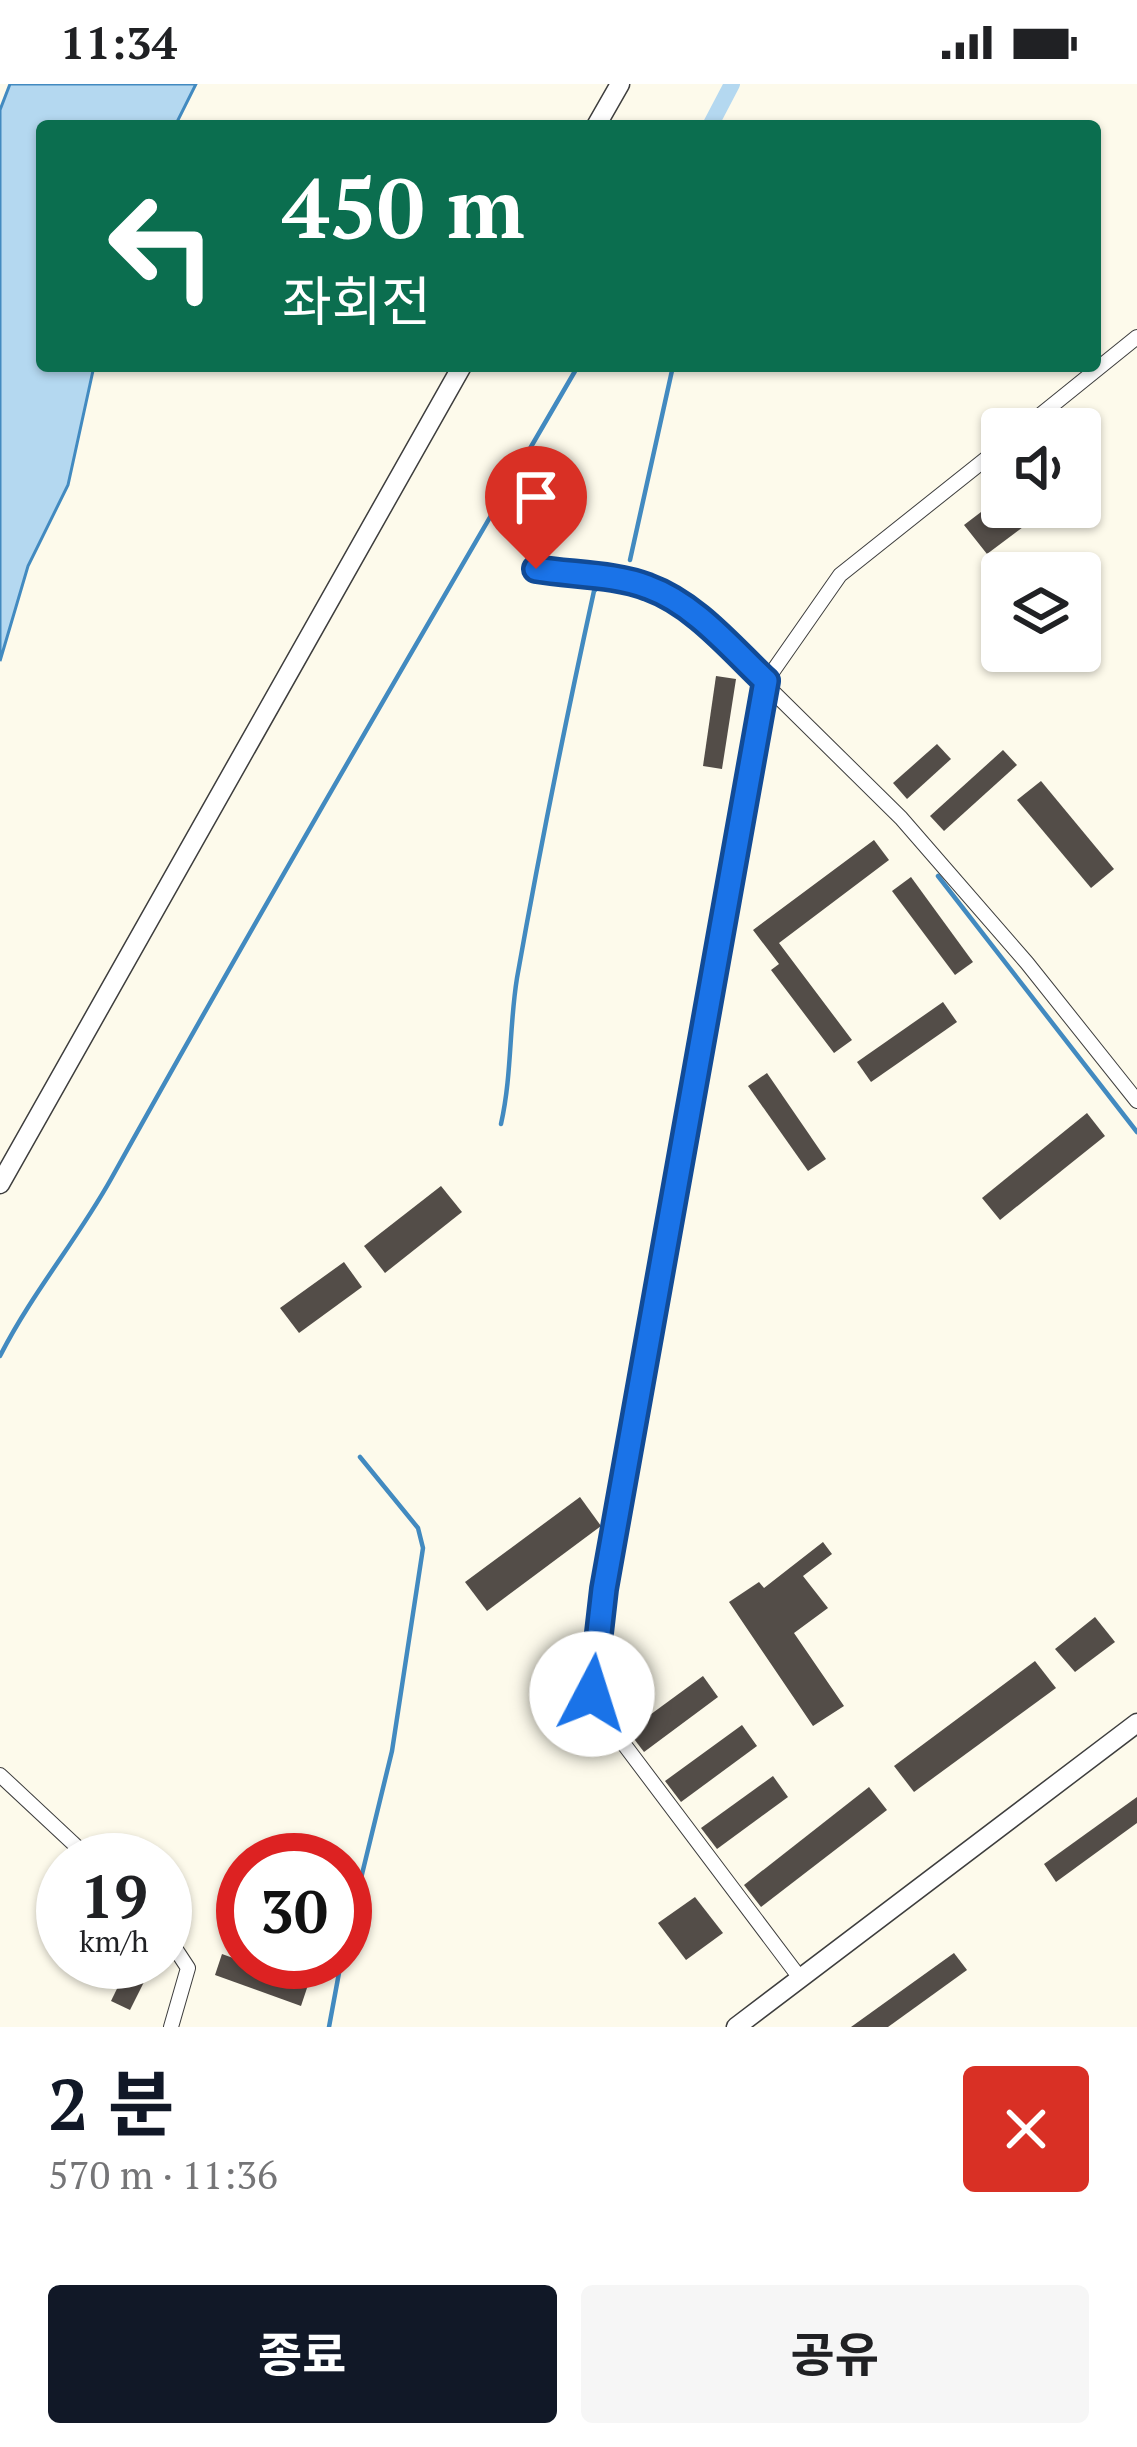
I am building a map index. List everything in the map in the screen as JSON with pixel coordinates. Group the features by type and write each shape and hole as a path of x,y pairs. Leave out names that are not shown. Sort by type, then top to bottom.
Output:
{"street":[{"path":"599,120 620,84"},
{"path":"1101,366 1137,337"},
{"path":"0,1184 459,372"},
{"path":"1049,408 1094,372"},
{"path":"800,1978 592,1694 604,1589 766,681 840,575 981,463"},
{"path":"536,569 643,585 695,615 915,834 1137,1101"},
{"path":"736,2027 1137,1724"},
{"path":"0,1775 62,1833"},
{"path":"171,2027 182,1989"}],"water":[{"path":"10,84 196,84 178,120 36,120 36,372 93,372 68,485 28,566 0,661 0,110"}],"building":[{"path":"981,512 981,528 1022,528 985,552 964,525"},
{"path":"716,676 736,679 722,769 703,766"},
{"path":"937,744 951,759 907,799 893,783"},
{"path":"1003,750 1017,765 944,831 930,816"},
{"path":"1041,781 1114,869 1091,888 1017,800"},
{"path":"874,840 889,860 779,943 852,1040 834,1053 771,970 779,964 753,930"},
{"path":"911,877 973,962 955,975 892,891"},
{"path":"943,1002 957,1022 871,1082 857,1062"},
{"path":"767,1073 826,1159 808,1171 748,1086"},
{"path":"1087,1113 1105,1136 1000,1220 982,1198"},
{"path":"441,1186 462,1212 385,1273 364,1246"},
{"path":"344,1262 362,1287 299,1333 280,1308"},
{"path":"580,1497 601,1526 487,1611 465,1582"},
{"path":"823,1542 832,1554 803,1576 828,1608 794,1633 844,1706 813,1726 729,1602 759,1582 764,1588"},
{"path":"1095,1617 1115,1642 1075,1672 1055,1649"},
{"path":"1035,1661 1056,1688 914,1792 894,1766"},
{"path":"703,1676 718,1697 644,1752 628,1731"},
{"path":"742,1725 757,1746 681,1802 665,1781"},
{"path":"773,1776 788,1797 717,1849 701,1828"},
{"path":"869,1787 887,1810 761,1907 744,1885"},
{"path":"1137,1797 1137,1823 1056,1882 1044,1864"},
{"path":"695,1897 723,1933 686,1960 658,1923"},
{"path":"954,1953 967,1970 888,2027 851,2027"},
{"path":"117,1989 140,1989 130,2010 111,2001"},
{"path":"254,1989 307,1989 301,2006"}],"waterway":[{"path":"713,120 732,84"},
{"path":"0,1356 111,1179 575,372"},
{"path":"630,560 672,372"},
{"path":"501,1124 517,978 535,881 594,591 603,583"},
{"path":"938,876 1137,1132"},
{"path":"360,1457 418,1528 423,1548 392,1751 372,1833"},
{"path":"329,2027 336,1989"}],"route":[{"path":"536,569 643,585 661,592 695,615 766,681 604,1589 592,1694"}]}
